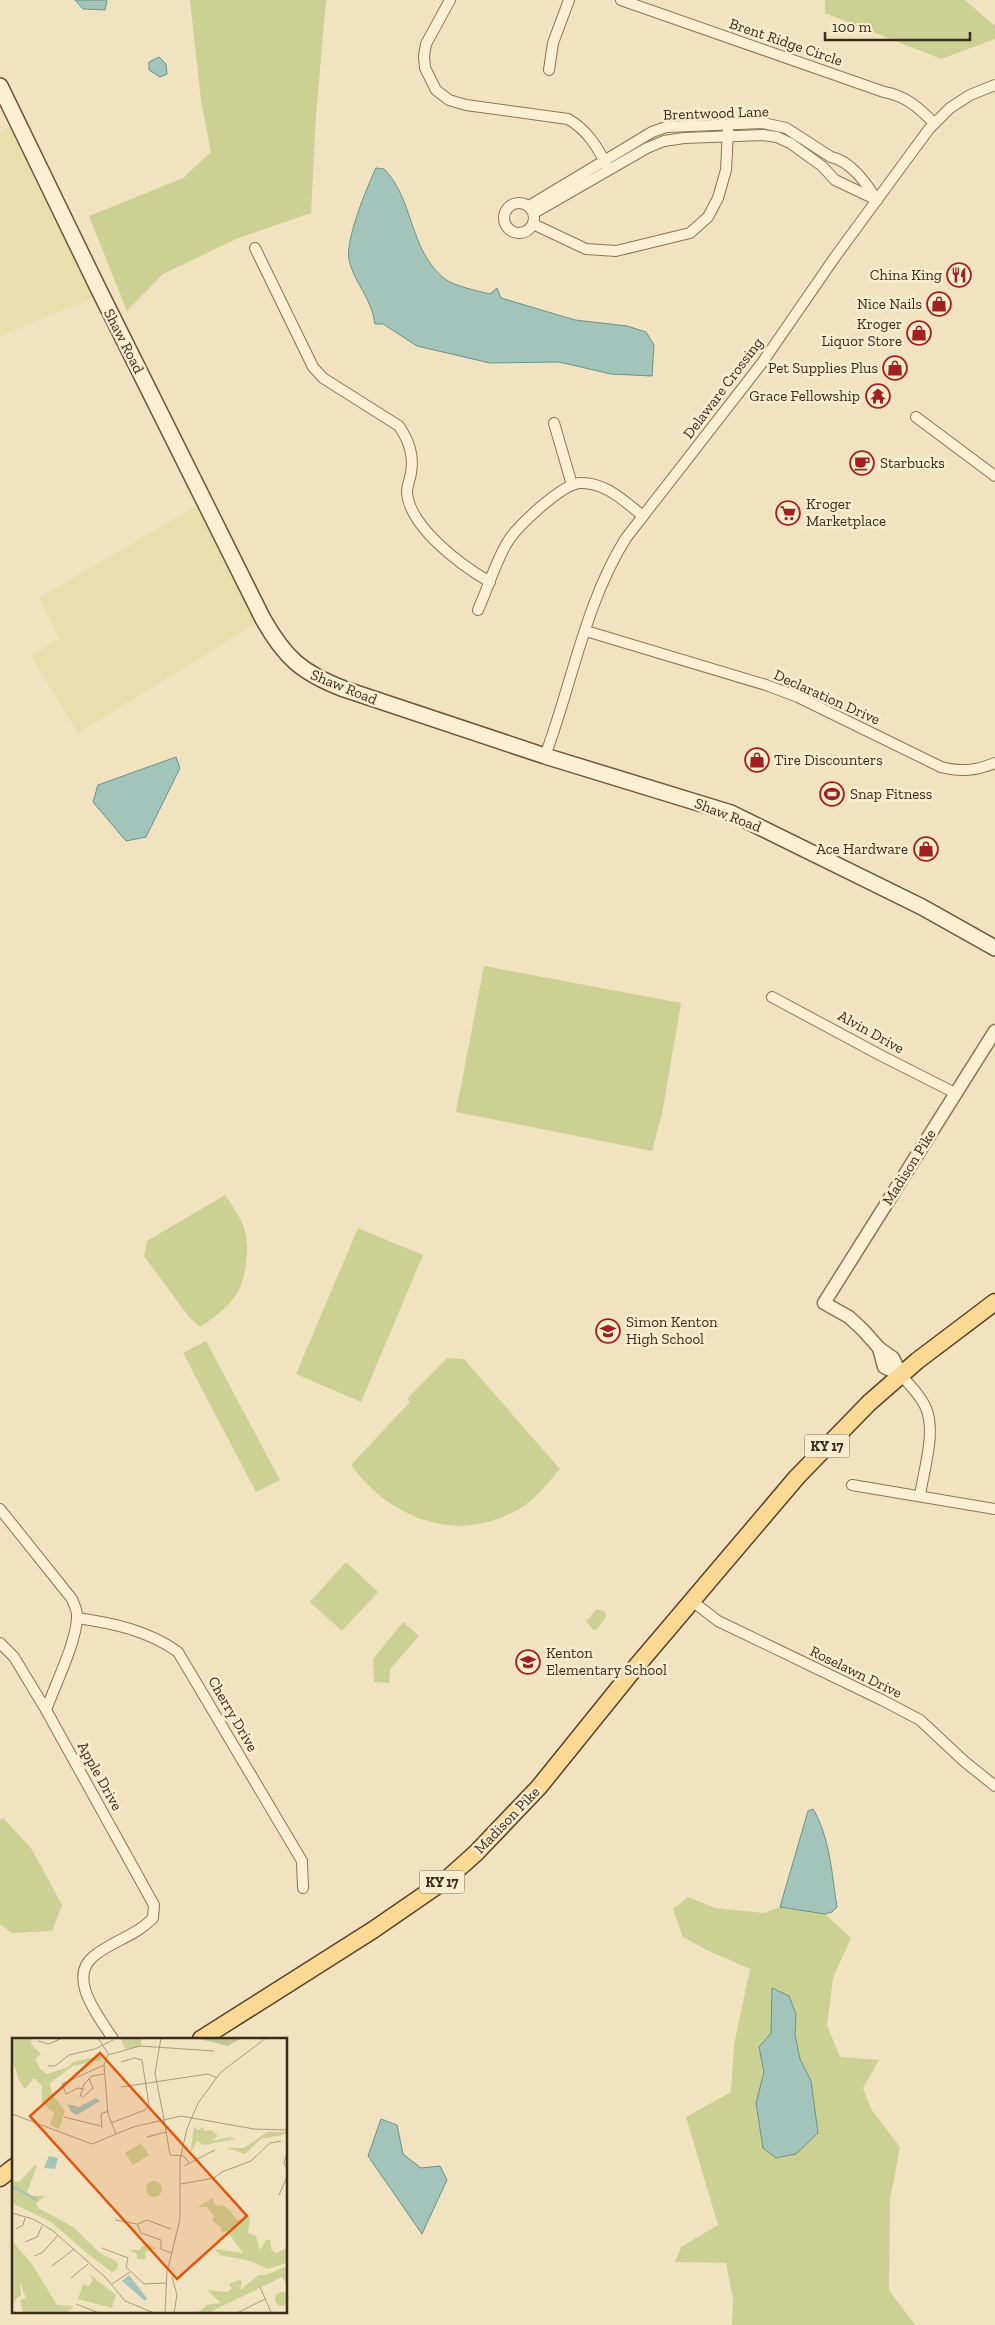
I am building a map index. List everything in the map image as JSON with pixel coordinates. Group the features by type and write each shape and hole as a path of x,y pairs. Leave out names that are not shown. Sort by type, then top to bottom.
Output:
{"main road":[{"name":"Shaw Road","path":"0,86 98,288 263,619 288,657 318,679 344,689 545,756 732,813 922,907 995,948"},
{"name":"KY 17","path":"692,1601 797,1477 869,1403 901,1375 995,1302"},
{"name":"Madison Pike","path":"203,2038 373,1930 447,1879 490,1840 539,1787 692,1601"},
{"path":"0,2178 12,2169"}],"street":[{"path":"450,0 426,44 424,56 425,68 436,90 449,100 466,106 568,118 580,126 593,140 607,165"},
{"path":"549,70 553,43 569,0"},
{"name":"Brent Ridge Circle","path":"621,0 884,92 899,95 912,102 934,123"},
{"name":"Delaware Crossing","path":"545,756 561,713 599,591 613,561 643,516 762,363 934,123 950,108 970,96 995,85"},
{"name":"Brentwood Lane","path":"729,136 726,170 718,198 708,218 690,233 616,251 586,249 532,214 607,165 637,140 666,127 728,124 763,123 786,128 831,157 838,159 864,181 877,200"},
{"path":"728,124 729,136"},
{"name":"Brentwood Lane","path":"607,165 664,141 763,135 790,143 822,166 835,180 877,200"},
{"path":"255,248 313,367 323,378 399,426 407,438 413,461 407,492 416,520 466,568 490,582"},
{"path":"916,417 995,476"},
{"path":"554,423 572,485"},
{"path":"478,610 507,542 546,502 563,489 572,485 586,484 607,489 643,516"},
{"name":"Declaration Drive","path":"586,631 766,685 798,697 941,767 959,771 977,770 995,763"},
{"name":"Alvin Drive","path":"772,997 880,1056 956,1093"},
{"name":"Madison Pike","path":"901,1375 893,1358 879,1348 849,1316 824,1303 995,1031"},
{"path":"901,1375 925,1405 929,1416 930,1430 920,1494"},
{"path":"852,1485 920,1494 995,1509"},
{"path":"0,1509 72,1599 77,1618 70,1646 46,1710"},
{"name":"Roselawn Drive","path":"692,1601 718,1621 920,1720 965,1762 995,1786"},
{"name":"Cherry Drive","path":"77,1618 107,1622 155,1637 178,1652 302,1861 303,1888"},
{"name":"Apple Drive","path":"0,1643 14,1657 46,1710 127,1853 154,1905 153,1918 142,1929 93,1956 85,1967 83,1978 86,1992 92,2006 112,2038"}],"shaded area":[{"path":"16,121 101,294 0,336 0,133"},
{"path":"205,501 263,619 78,733 31,656 59,638 39,598"}],"green space":[{"path":"190,0 326,0 316,116 311,213 236,239 163,274 127,311 89,216 183,178 211,152 201,100"},
{"path":"825,0 965,0 995,26 995,39 941,59 825,13"},
{"path":"484,966 681,1003 662,1114 652,1151 456,1112"},
{"path":"225,1195 243,1225 247,1249 246,1267 236,1296 222,1311 200,1327 189,1317 144,1256 147,1241"},
{"path":"358,1228 423,1255 361,1402 296,1374"},
{"path":"206,1341 280,1480 256,1492 183,1353"},
{"path":"447,1358 464,1359 560,1469 530,1501 519,1509 496,1520 472,1525 449,1525 427,1521 405,1512 385,1500 367,1484 351,1465 410,1402 407,1399"},
{"path":"346,1562 378,1592 342,1631 310,1602"},
{"path":"597,1609 605,1612 606,1617 597,1629 593,1630 586,1621"},
{"path":"403,1622 419,1636 390,1669 389,1683 374,1682 373,1659"},
{"path":"3,1818 31,1848 62,1905 52,1931 12,1933 0,1924 0,1820"},
{"path":"688,1897 715,1908 764,1913 780,1907 825,1914 851,1938 833,1978 827,2025 840,2057 879,2060 863,2088 871,2109 900,2147 890,2200 889,2290 915,2325 732,2325 733,2299 726,2263 675,2262 681,2247 718,2225 686,2117 731,2092 734,2045 750,1969 683,1937 673,1909"}],"water":[{"path":"75,0 107,1 105,10 83,9"},
{"path":"159,57 166,64 167,74 160,77 149,70 149,62"},
{"path":"376,168 384,169 394,181 424,254 445,279 460,286 490,294 497,288 501,298 575,320 627,326 646,332 654,345 652,376 611,374 559,362 490,363 417,346 383,324 375,324 367,299 351,268 349,251 353,227"},
{"path":"176,757 180,768 146,837 126,841 93,802 98,785"},
{"path":"813,1809 827,1844 837,1907 832,1912 825,1914 780,1907 808,1811"},
{"path":"772,1988 789,1996 796,2014 795,2035 800,2059 811,2081 818,2133 796,2154 776,2158 763,2148 756,2103 764,2072 759,2047 771,2033"},
{"path":"381,2119 397,2125 403,2154 421,2168 440,2166 447,2180 422,2234 368,2156"}],"place":[{"name":"China King","path":"959,275"},
{"name":"Nice Nails","path":"939,304"},
{"name":"Kroger Liquor Store","path":"919,333"},
{"name":"Pet Supplies Plus","path":"895,368"},
{"name":"Grace Fellowship","path":"878,396"},
{"name":"Starbucks","path":"862,463"},
{"name":"Kroger Marketplace","path":"788,513"},
{"name":"Tire Discounters","path":"757,760"},
{"name":"Snap Fitness","path":"832,794"},
{"name":"Ace Hardware","path":"926,849"},
{"name":"Simon Kenton High School","path":"608,1331"},
{"name":"Kenton Elementary School","path":"528,1662"}]}
